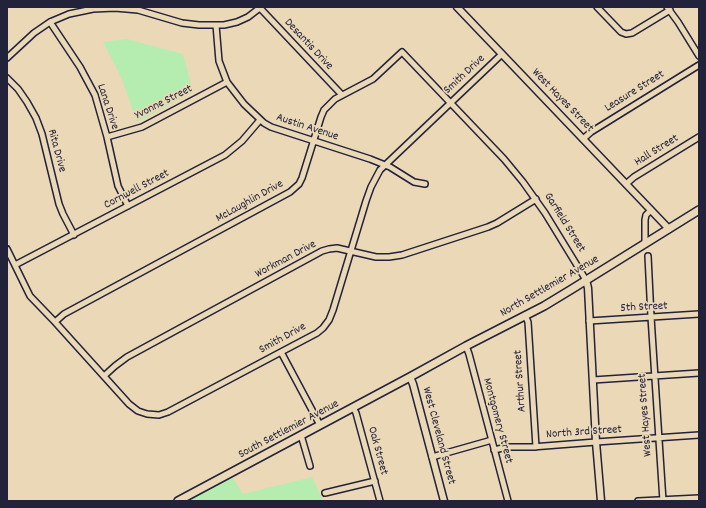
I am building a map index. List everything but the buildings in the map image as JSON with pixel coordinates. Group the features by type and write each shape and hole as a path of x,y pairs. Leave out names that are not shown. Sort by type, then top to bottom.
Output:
{"main road":[{"name":"North Settlemier Avenue","path":"410,377 561,296 699,210"},
{"name":"South Settlemier Avenue","path":"178,501 410,377"}],"street":[{"name":"West Hayes Street","path":"457,7 669,229"},
{"path":"597,7 623,34 632,33 668,9 699,56"},
{"path":"7,58 34,33 50,22 69,14 93,9 115,8 138,10 182,23 224,25 237,22 248,17 261,8"},
{"name":"Desantis Drive","path":"261,8 342,95"},
{"name":"Lana Drive","path":"50,22 88,81 97,102 107,137 118,186 128,206"},
{"name":"Austin Avenue","path":"216,25 219,61 227,82 244,104 260,120 271,127 370,159 393,169 414,182 425,184"},
{"name":"McLaughlin Drive","path":"55,322 62,315 290,192 296,187 302,178 324,110 335,99 370,81 402,52"},
{"name":"Garfield Street","path":"402,52 504,159 523,182 553,225 586,280 588,288 596,442 601,501"},
{"name":"Smith Drive","path":"7,249 30,296 133,408 147,414 158,415 174,410 317,333 326,324 333,310 366,201 378,174 385,165 502,54"},
{"name":"Leasure Street","path":"583,139 591,132 699,65"},
{"name":"Rita Drive","path":"7,78 18,89 36,118 42,134 59,204 74,234"},
{"name":"Yvonne Street","path":"107,137 142,127 227,82"},
{"name":"Cornwell Street","path":"15,265 225,155 242,141 260,120"},
{"name":"Hall Street","path":"626,184 699,137"},
{"name":"Workman Drive","path":"104,376 132,354 322,251 333,248 341,248 376,257 402,255 488,227 536,199"},
{"path":"645,243 645,220 646,216 651,210"},
{"name":"West Hayes Street","path":"648,256 662,500"},
{"name":"5th Street","path":"589,321 699,314"},
{"name":"Arthur Street","path":"525,315 528,322 536,447"},
{"name":"Montgomery Street","path":"466,346 508,501"},
{"path":"281,352 320,425"},
{"path":"593,380 699,373"},
{"name":"West Cleveland Street","path":"410,377 444,501"},
{"name":"Oak Street","path":"353,407 356,413 380,501"},
{"path":"301,435 310,466"},
{"name":"North 3rd Street","path":"494,450 507,447 536,447 699,435"},
{"path":"432,457 492,440"},
{"path":"325,493 375,480"},
{"path":"638,501 699,498"}],"green space":[{"path":"127,39 183,54 193,92 137,122 121,77 103,42"},
{"path":"232,477 243,494 312,477 323,501 186,501"}]}
